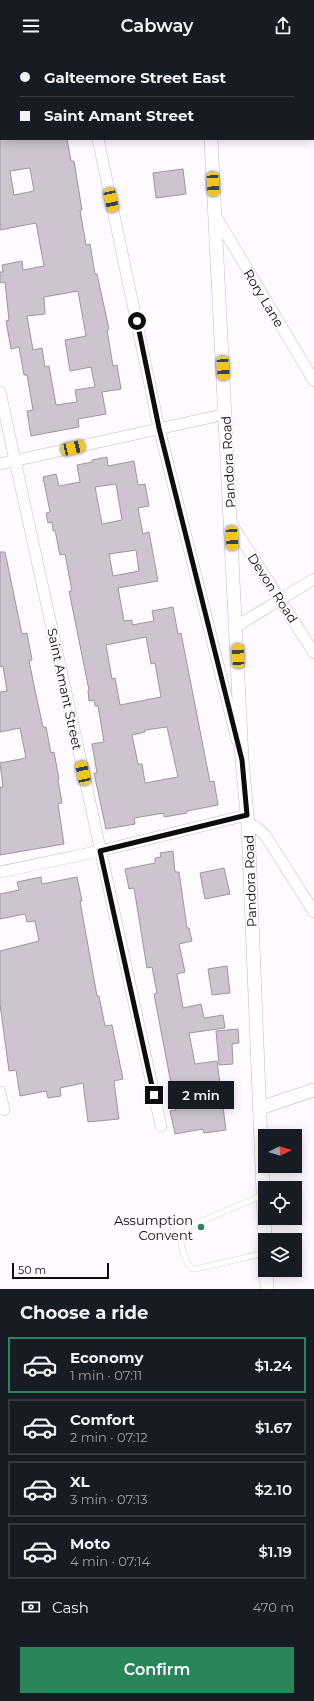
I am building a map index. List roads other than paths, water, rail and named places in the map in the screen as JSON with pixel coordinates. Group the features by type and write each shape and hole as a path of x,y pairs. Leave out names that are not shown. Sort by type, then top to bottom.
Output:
{"street":[{"path":"98,140 159,428 242,760"},
{"name":"Pandora Road","path":"211,140 237,626 242,760 248,820 263,1181"},
{"name":"Rory Lane","path":"214,214 314,381"},
{"name":"Saint Amant Street","path":"0,392 161,1126"},
{"path":"0,464 226,414"},
{"name":"Devon Road","path":"231,523 281,599 314,653"},
{"path":"237,626 314,579"},
{"path":"0,872 248,820 265,835 314,912"},
{"path":"260,1108 314,1090"},
{"path":"0,1092 4,1110"},
{"path":"266,1277 267,1289"}],"lane":[{"path":"258,1198 188,1227 183,1232 181,1243 188,1266 192,1269 258,1255"}],"place":[{"name":"Assumption Convent","path":"201,1227"}]}
